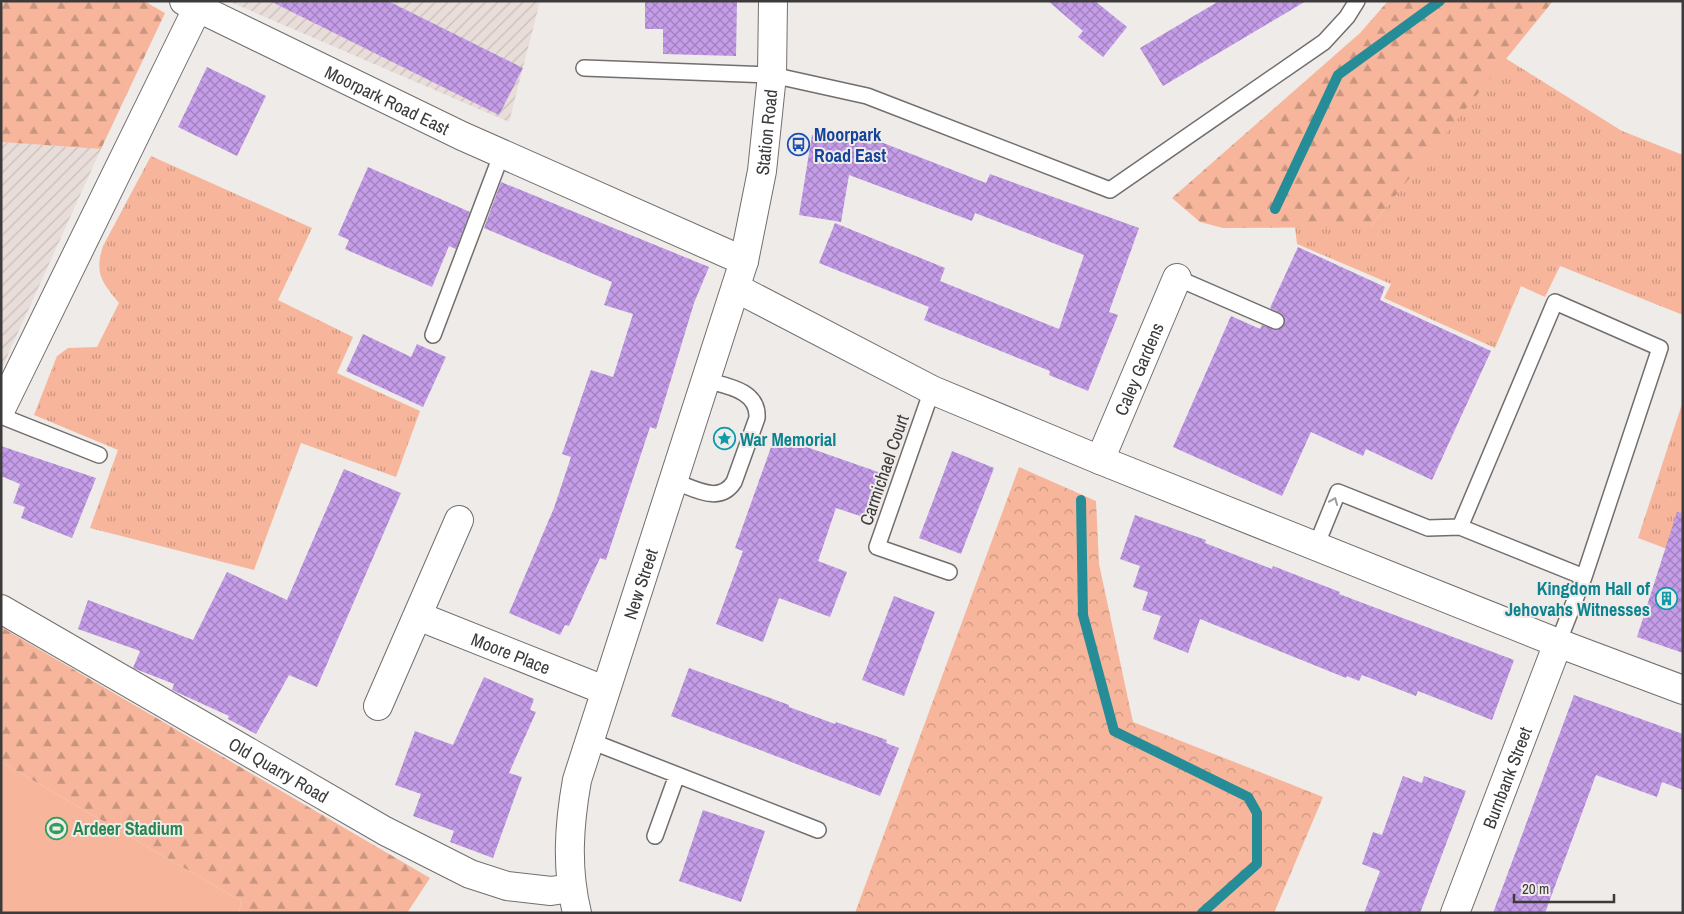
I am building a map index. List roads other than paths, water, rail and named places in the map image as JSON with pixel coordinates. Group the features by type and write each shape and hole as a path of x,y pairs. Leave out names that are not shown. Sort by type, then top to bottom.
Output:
{"street":[{"name":"Station Road","path":"744,261 762,171 772,75 773,1"},
{"name":"Moorpark Road East","path":"1,409 190,5 502,153 744,261"},
{"name":"New Street","path":"574,900 569,845 576,780 744,261"},
{"name":"Caley Gardens","path":"1100,460 1177,278"},
{"path":"736,288 932,390 1100,460 1558,643 1683,690"},
{"path":"378,706 459,520"},
{"name":"Old Quarry Road","path":"1,609 385,831 470,874 507,886 551,891 574,900"},
{"name":"Moore Place","path":"418,616 604,690"},
{"name":"Burnbank Street","path":"1456,913 1558,643"}],"lane":[{"path":"584,68 772,75 867,96 1110,190 1324,42 1347,17 1357,1"},
{"path":"433,335 502,153"},
{"path":"1177,278 1276,321"},
{"path":"1460,527 1555,302 1660,348 1584,578 1558,643"},
{"path":"673,481 710,495 724,492 730,488 734,482 757,418 754,404 744,393 706,380"},
{"name":"Carmichael Court","path":"932,390 877,547 949,572"},
{"path":"1,416 99,455"},
{"path":"1316,546 1338,492 1428,528 1460,527 1584,578"},
{"path":"588,740 818,830"},
{"path":"655,836 677,775"}],"waterway":[{"path":"1275,209 1338,75 1440,1"},
{"path":"1081,500 1083,615 1114,731 1248,797 1257,813 1257,864 1202,913"}],"place":[{"name":"Moorpark Road East","path":"798,144"},
{"name":"War Memorial","path":"724,439"},
{"name":"Kingdom Hall of Jehovahs Witnesses","path":"1666,598"},
{"name":"Ardeer Stadium","path":"57,828"}]}
